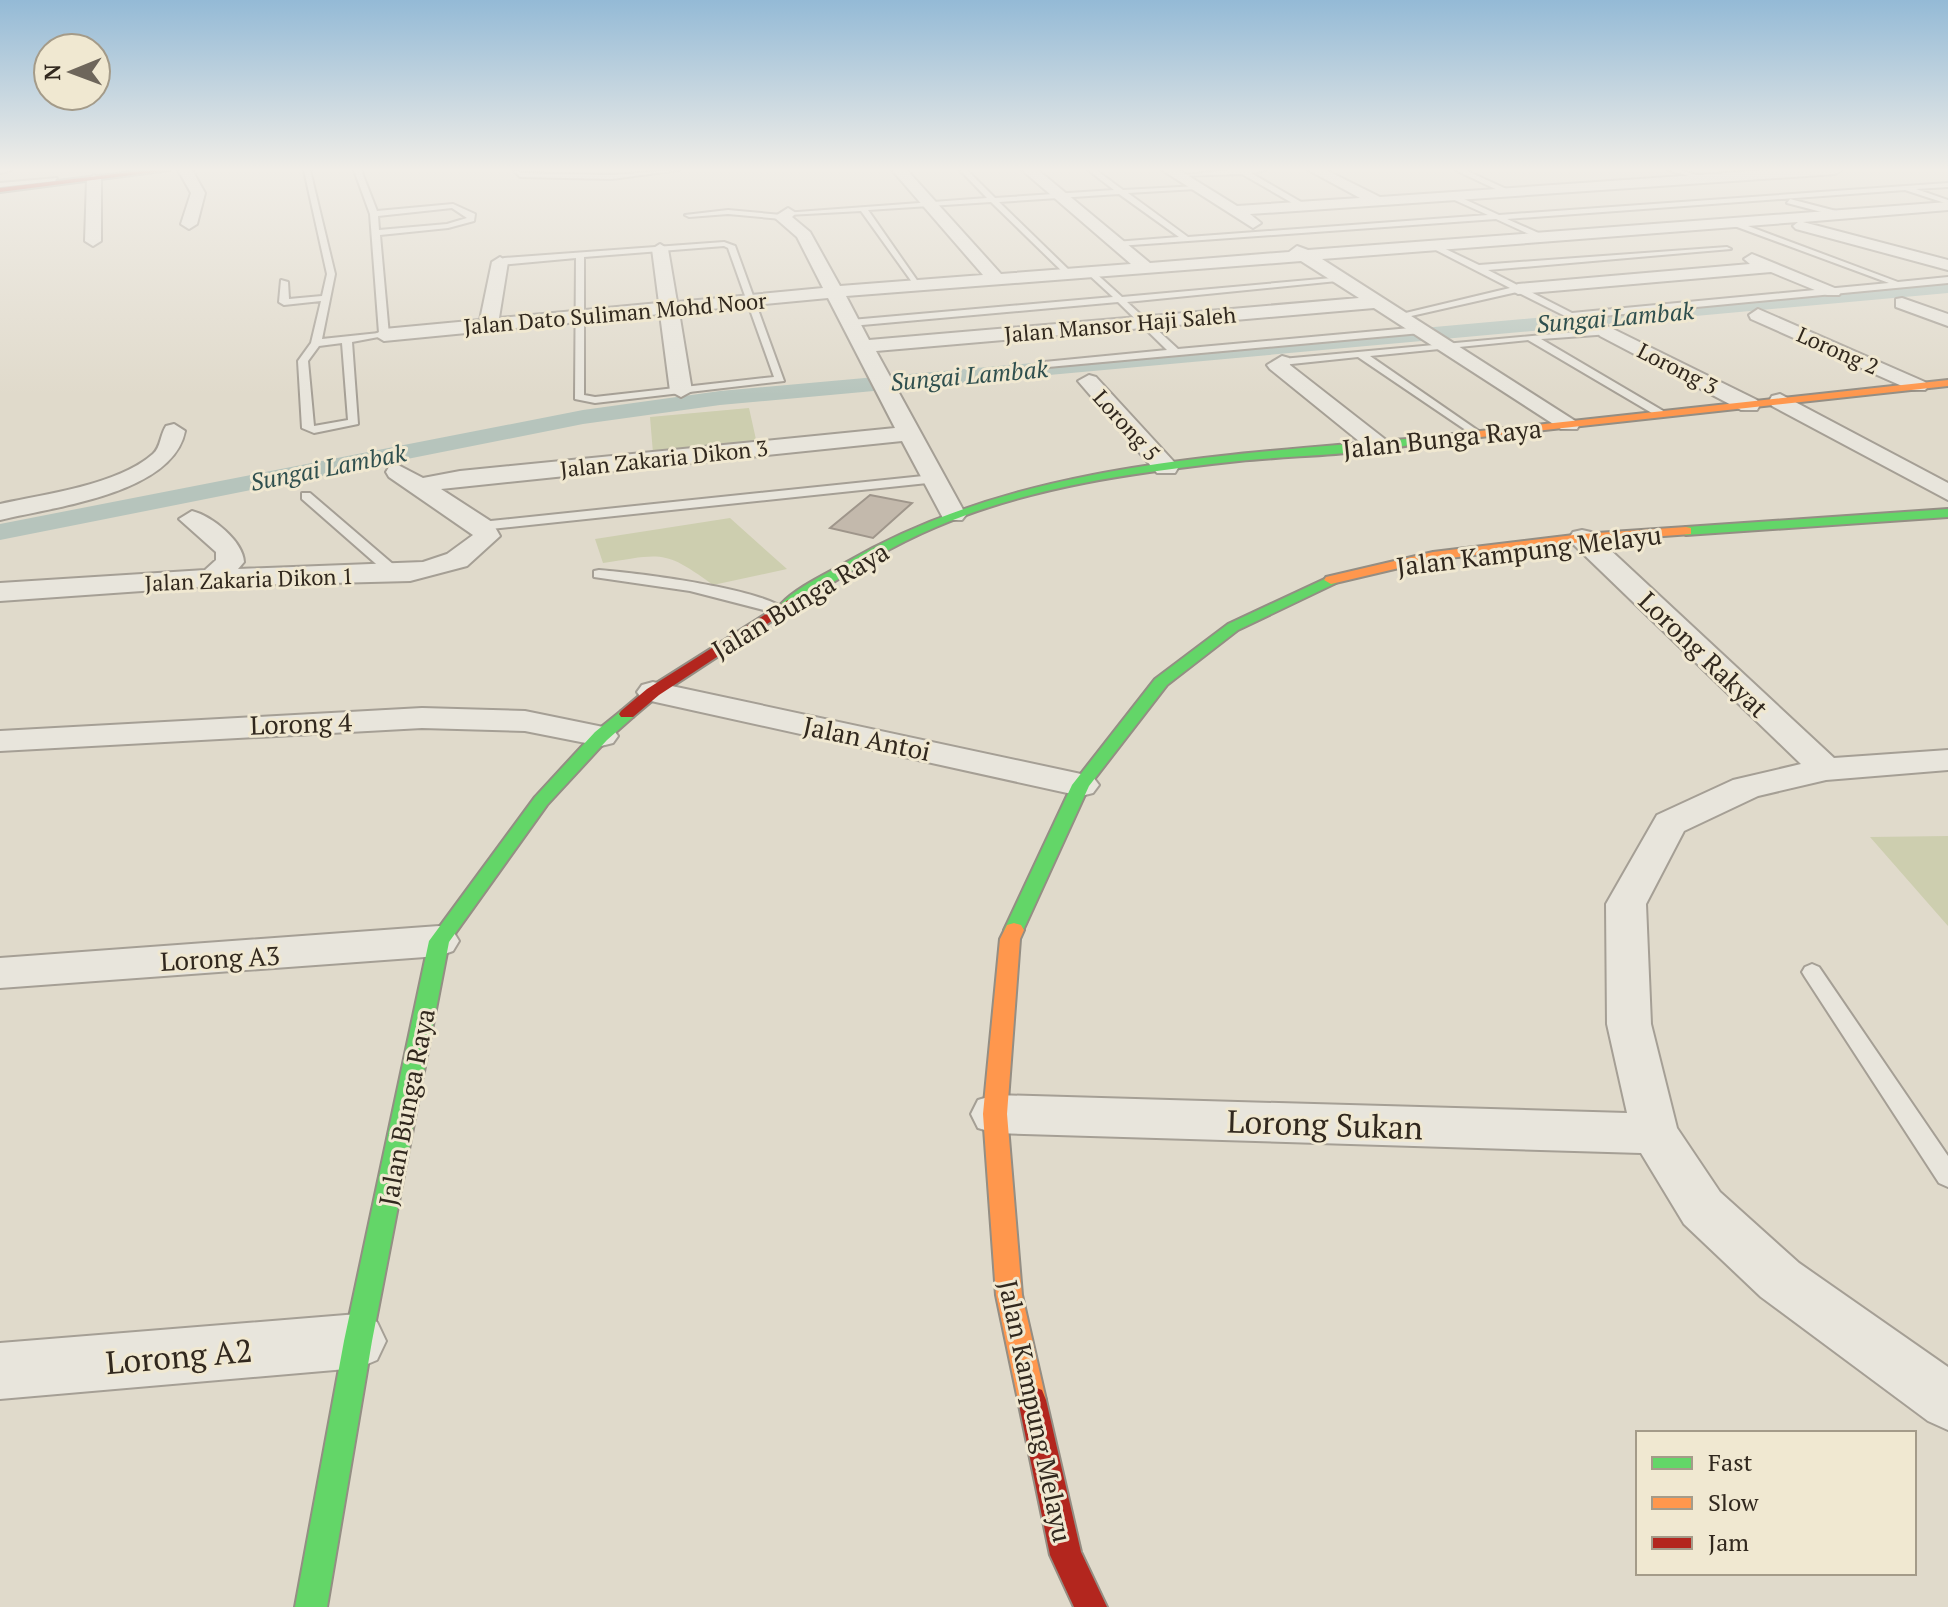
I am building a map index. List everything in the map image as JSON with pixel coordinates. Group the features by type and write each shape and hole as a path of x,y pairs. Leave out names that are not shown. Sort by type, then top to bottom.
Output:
{"street":[{"path":"809,245 953,515"},
{"path":"966,245 996,279"},
{"path":"1119,245 1146,268"},
{"path":"1288,245 1569,424"},
{"name":"Jalan Dato Suliman Mohd Noor","path":"384,335 834,292 1433,245"},
{"path":"1717,245 1833,291"},
{"path":"1872,245 1948,265"},
{"path":"660,249 681,391"},
{"path":"488,325 500,262"},
{"path":"1518,289 1773,267"},
{"path":"1901,294 1948,320"},
{"name":"Jalan Mansor Haji Saleh","path":"863,346 1377,302"},
{"name":"Lorong 2","path":"1758,315 1918,386"},
{"name":"Lorong 3","path":"1607,332 1749,405"},
{"path":"1282,362 1277,365 1378,445"},
{"name":"Lorong 5","path":"1089,381 1166,468"},
{"name":"Jalan Bunga Raya","path":"311,1607 358,1341 439,941 541,801 601,736 653,692 863,559 953,515 1046,488 1166,468 1948,383"},
{"path":"1780,401 1948,493"},
{"path":"0,512 107,484 147,468 170,447 174,431"},
{"name":"Jalan Zakaria Dikon 3","path":"484,531 409,479 460,478 909,433"},
{"name":"Jalan Kampung Melayu","path":"1091,1607 1066,1555 1009,1295 995,1114 1010,939 1081,785 1161,682 1233,627 1328,581 1433,556 1582,538 1948,513"},
{"path":"192,519 230,550 230,562 213,578"},
{"name":"Jalan Zakaria Dikon 1","path":"0,592 213,578 396,574 451,564 470,555 484,531"},
{"name":"Lorong Rakyat","path":"1582,538 1826,769"},
{"name":"Jalan Antoi","path":"653,692 1081,785"},
{"name":"Lorong 4","path":"0,741 422,718 525,721 601,736"},
{"path":"1948,760 1826,769 1746,788 1670,823 1626,904 1629,1024 1655,1134 1702,1208 1769,1270 1948,1401"},
{"name":"Lorong A3","path":"0,973 147,961 217,960 439,941"},
{"name":"Lorong Sukan","path":"995,1114 1655,1134"},
{"name":"Lorong A2","path":"0,1371 358,1341"}],"lane":[{"path":"324,245 331,274 316,343 303,361 308,428 314,430 354,422 347,339"},
{"path":"316,343 384,335 376,245"},
{"path":"889,245 917,286"},
{"path":"1040,245 1068,274"},
{"path":"1433,245 1571,316 1833,291 1901,294 1948,280"},
{"path":"1786,245 1901,294"},
{"path":"500,262 580,255 660,249 731,246 780,379 595,400 579,397 580,255"},
{"path":"1479,268 1727,249"},
{"path":"1091,272 1176,353"},
{"path":"851,323 1343,280"},
{"path":"284,282 284,302 326,298"},
{"path":"1398,316 1518,289"},
{"path":"1048,364 1431,336 1530,337 1607,332"},
{"path":"1282,362 1360,354 1431,336"},
{"path":"1530,337 1661,414"},
{"path":"1360,354 1476,434"},
{"path":"484,531 933,479"},
{"path":"306,496 396,574"},
{"path":"599,574 652,578 734,595 779,610"},
{"path":"1812,972 1948,1176"}],"green space":[{"path":"749,408 757,444 653,453 650,417"},
{"path":"730,518 787,569 713,585 683,565 662,557 603,563 595,539"},
{"path":"1948,836 1948,926 1870,837"}],"building":[{"path":"870,495 912,503 873,538 830,528"}],"waterway":[{"name":"Sungai Lambak","path":"0,532 583,417 720,398 1948,287"}],"traffic: fast":[{"path":"788,604 911,533 1010,497 1066,483 1183,464 1417,441"},
{"path":"1686,531 1948,513"},
{"path":"1014,930 1081,785 1161,682 1233,627 1331,580"},
{"path":"311,1607 358,1341 439,941 541,801 601,736 627,714"}],"traffic: slow":[{"path":"1417,441 1948,383"},
{"path":"1331,580 1433,556 1582,538 1686,531"},
{"path":"1014,930 1010,939 995,1114 1009,1295 1032,1400"}],"traffic: jam":[{"path":"627,714 653,692 788,604"},
{"path":"1032,1400 1066,1555 1091,1607"}]}
